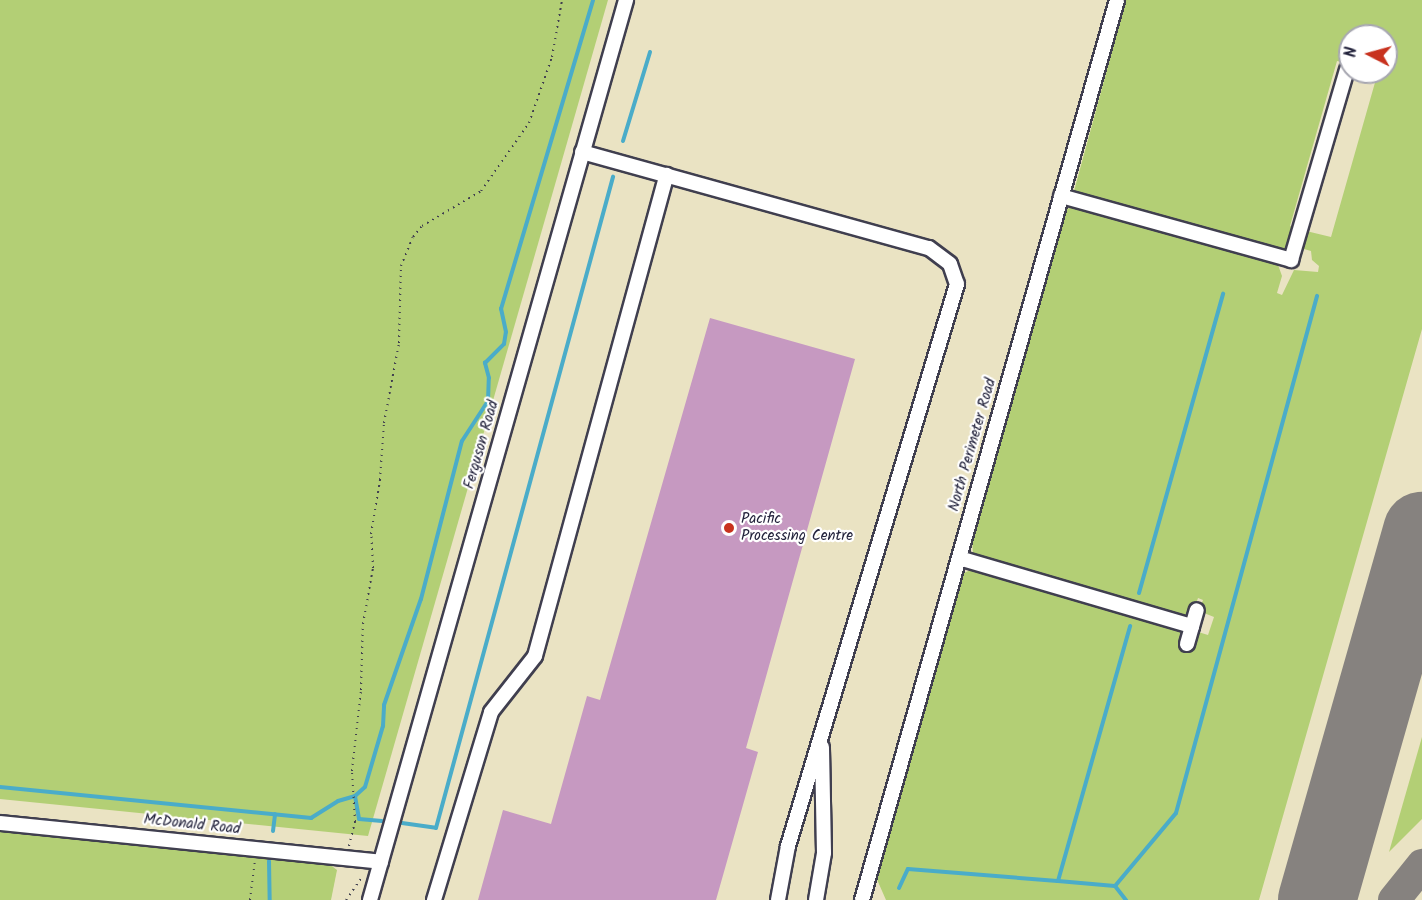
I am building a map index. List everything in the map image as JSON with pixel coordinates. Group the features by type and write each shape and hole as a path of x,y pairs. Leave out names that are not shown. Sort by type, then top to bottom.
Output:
{"street":[{"name":"Ferguson Road","path":"370,900 626,0"},
{"name":"North Perimeter Road","path":"862,900 1117,0"},
{"path":"1061,196 1290,260 1343,84"},
{"path":"582,152 929,248 950,264 957,284 788,846 778,900"},
{"path":"434,900 491,712 535,656 667,175"},
{"path":"959,558 1192,626"},
{"path":"1186,644 1197,610"},
{"path":"816,900 824,853 822,733"},
{"name":"McDonald Road","path":"0,823 381,862"}],"path":[{"path":"348,858 355,822 352,783 361,690 363,624 373,568 374,507 399,343 401,266 413,237 422,226 481,191 529,123 552,57 562,0"},
{"path":"250,900 256,854"},
{"path":"346,900 364,875"}],"green space":[{"path":"0,0 608,0 368,836 0,799"},
{"path":"1126,0 1422,0 1422,329 1259,900 886,900 875,875 964,573 973,569 1183,630 1185,634 1195,631 1208,635 1214,617 1199,611 1203,600 1198,598 1194,610 1183,618 981,560 973,554 972,538 1067,209 1079,204 1277,262 1282,276 1277,293 1282,295 1294,270 1318,272 1319,266 1312,260 1311,251 1297,247 1302,230 1331,237 1375,84 1398,84 1398,24 1338,24 1338,61 1290,226 1296,228 1283,252 1074,191"},
{"path":"1422,737 1422,819 1389,852"},
{"path":"0,829 324,860 337,870 331,900 0,900"}],"building":[{"name":"Pacific Processing Centre","path":"710,318 855,359 746,748 758,752 716,900 478,900 503,810 551,824 587,696 600,700"}],"waterway":[{"path":"355,796 365,787 383,726 384,705 421,599 462,441 488,401 489,378 485,363 504,344 506,332 501,309 593,0"},
{"path":"623,141 650,52"},
{"path":"402,823 436,828 613,177"},
{"path":"1139,593 1223,294"},
{"path":"1058,881 1115,886 1176,813 1317,296"},
{"path":"899,888 908,869 1058,881 1130,626"},
{"path":"0,787 311,818 338,801 355,796 359,819 382,821"},
{"path":"273,831 275,814"},
{"path":"269,861 270,900"},
{"path":"1115,886 1126,900"}],"taxiway":[{"path":"1394,900 1422,865"}],"runway":[{"path":"1317,900 1422,531"}],"place":[{"name":"Pacific Processing Centre","path":"729,528"}]}
